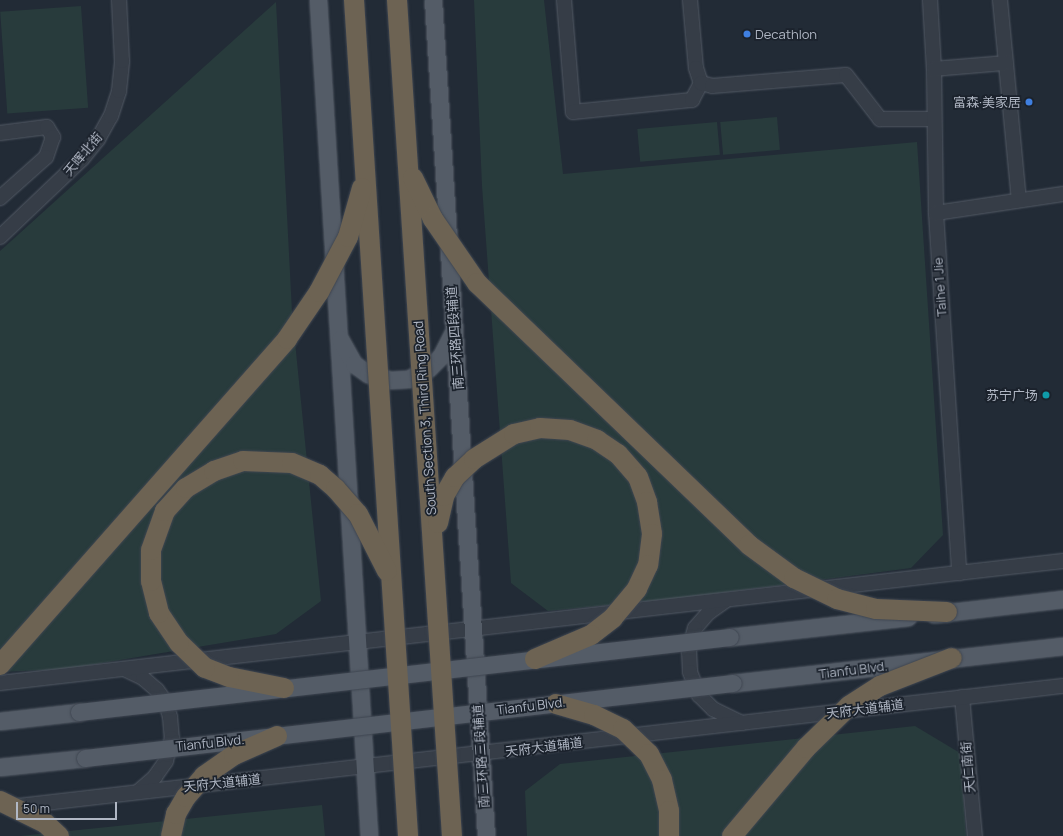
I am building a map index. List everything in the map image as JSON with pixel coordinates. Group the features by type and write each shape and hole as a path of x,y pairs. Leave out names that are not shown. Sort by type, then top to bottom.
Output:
{"highway":[{"path":"354,0 408,836"},
{"name":"South Section 3, Third Ring Road","path":"398,0 452,836"},
{"path":"408,169 433,219 477,283 749,544 794,578 837,598 876,608 947,612"},
{"path":"0,665 287,339 319,292 348,236 366,174"},
{"path":"433,546 444,496 455,476 491,446 514,434 540,428 570,430 597,440 618,454 638,477 647,502 652,534 648,564 637,589 613,618 591,635 534,659"},
{"path":"284,688 229,677 205,668 179,643 159,613 151,581 151,550 165,511 186,488 214,470 243,461 292,463 320,475 336,489 358,514 392,580"},
{"path":"732,836 806,748 849,706 880,686 952,658"},
{"path":"556,704 594,715 623,729 649,754 664,788 669,811 669,836"},
{"path":"171,836 176,814 204,776 234,755 277,736"},
{"path":"0,800 45,823 59,836"}],"main road":[{"path":"318,0 369,836"},
{"name":"南三环路四段辅道","path":"433,0 476,676"},
{"path":"338,338 354,364 368,374 390,380 408,380 428,369 441,356 454,331"},
{"path":"0,721 1063,599"},
{"name":"Tianfu Blvd.","path":"0,767 1063,646"},
{"name":"南三环路三段辅道","path":"476,676 486,836"}],"street":[{"name":"天晖北街","path":"0,237 82,159 98,139 112,116 119,91 122,61 119,0"},
{"path":"564,0 573,112 692,100 701,83 696,68 690,0"},
{"name":"Taihe 1 Jie","path":"930,0 934,69 936,213 958,573"},
{"path":"1000,0 1019,200"},
{"path":"934,69 1006,63"},
{"path":"701,83 712,86 846,75 880,119 934,119"},
{"path":"0,133 47,127 53,137 46,157 0,198"},
{"path":"936,213 1063,194"},
{"path":"0,683 1063,561"},
{"path":"726,600 708,612 695,628 688,651 690,672 699,695 713,709 742,723"},
{"path":"124,669 143,678 156,690 166,703 170,717 172,738 166,761 155,777 138,792"},
{"name":"天府大道辅道","path":"0,808 1063,686"},
{"name":"天仁南街","path":"962,697 975,836"}],"shaded area":[{"path":"474,0 544,0 563,174 917,142 943,535 911,568 688,597 548,611 511,583 482,186"},
{"path":"276,2 292,312 321,601 276,634 66,669 0,672 0,251"},
{"path":"81,6 88,108 7,113 0,12"},
{"path":"777,117 780,150 723,155 720,122"},
{"path":"717,122 720,155 640,162 637,129"},
{"path":"915,726 960,753 966,836 527,836 525,791 560,764"},
{"path":"322,805 325,836 20,836"}],"place":[{"name":"Decathlon","path":"747,34"},
{"name":"富森·美家居","path":"1029,102"},
{"name":"苏宁广场","path":"1046,395"}]}
